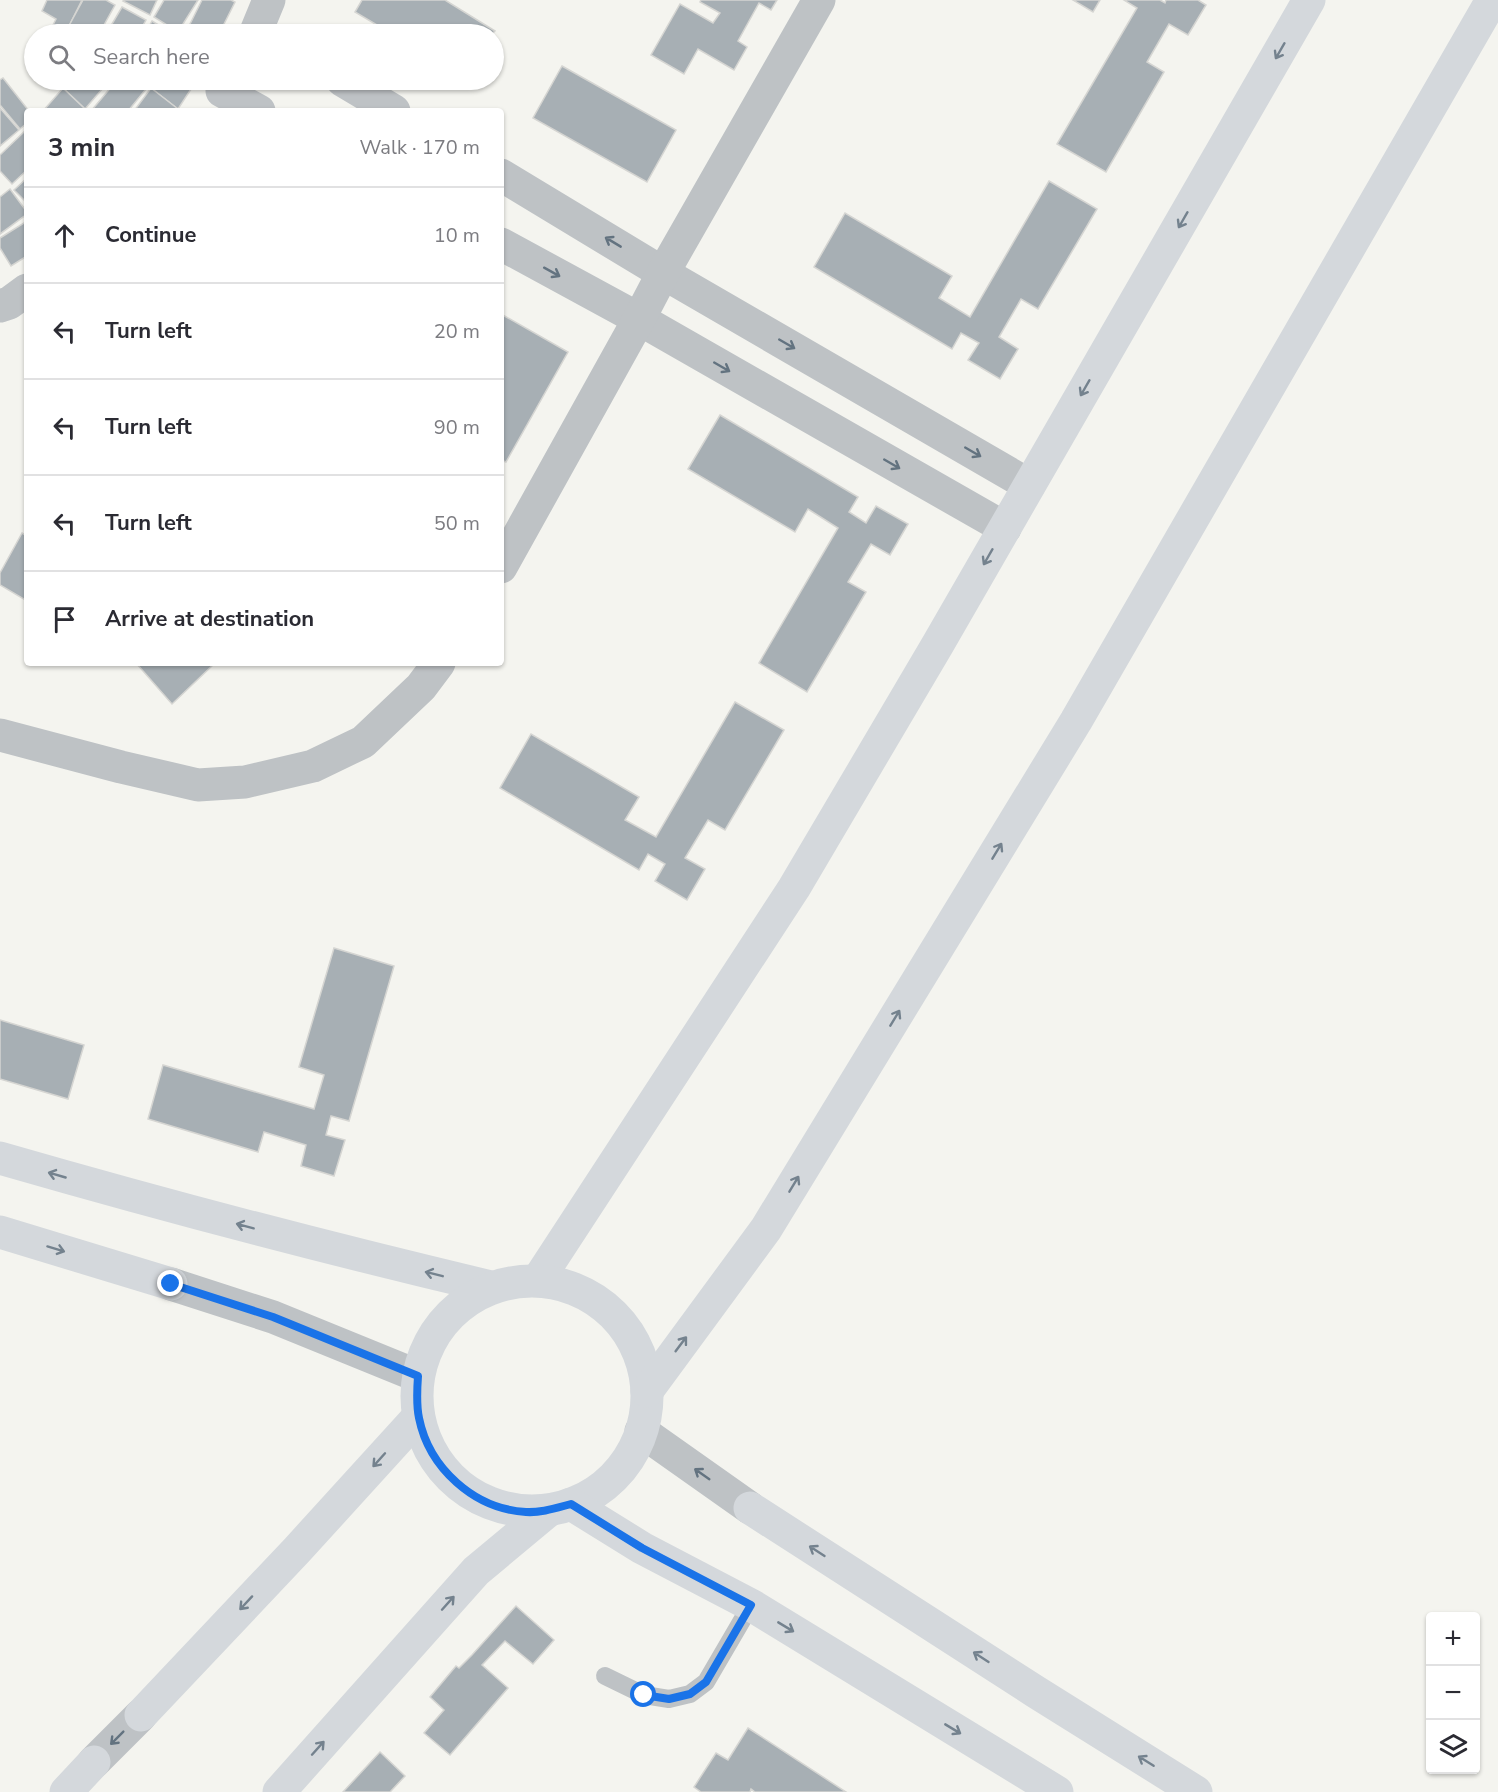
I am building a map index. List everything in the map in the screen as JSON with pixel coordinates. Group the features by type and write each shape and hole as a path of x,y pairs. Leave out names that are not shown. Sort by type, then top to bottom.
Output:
{"street":[{"path":"504,562 663,273 819,0"},
{"path":"538,1280 794,888 1310,0"},
{"path":"646,1391 766,1229 1058,752 1492,0"},
{"path":"359,90 389,108"},
{"path":"220,94 252,108"},
{"path":"504,177 663,273 1029,485"},
{"path":"504,246 639,319 1005,528"},
{"path":"0,306 9,303 24,292"},
{"path":"0,735 198,785 245,782 313,766 363,742 421,687 437,666"},
{"path":"0,1158 117,1192 356,1255 491,1287"},
{"path":"0,1232 273,1317 418,1376"},
{"path":"279,1792 476,1571 560,1508 590,1496 607,1483 622,1468 633,1450 646,1411 643,1366 634,1344 621,1324 604,1306 584,1293 562,1284 538,1280 514,1281 491,1287 470,1298 451,1313 436,1332 425,1353 418,1376 418,1417 435,1458 448,1475 465,1490 483,1501 526,1512 560,1508 642,1548 751,1605 1057,1792"},
{"path":"66,1792 297,1551 418,1417"},
{"path":"641,1431 750,1508 1196,1792"}],"lane":[{"path":"605,1676 644,1695 669,1699 690,1694 706,1682 751,1605"}],"building":[{"path":"47,0 82,0 70,24 54,24 56,19 42,11"},
{"path":"83,0 106,0 115,5 105,24 70,24"},
{"path":"124,0 157,0 150,15"},
{"path":"164,0 198,0 183,24 165,24 154,17"},
{"path":"202,0 235,2 224,24 190,24"},
{"path":"362,0 445,0 484,24 375,24 355,12"},
{"path":"701,0 777,0 771,10 759,3 738,41 747,47 734,70 698,49 684,74 651,55 680,4 713,23 720,13 700,2"},
{"path":"1073,0 1100,0 1093,12"},
{"path":"1124,0 1160,0 1165,3 1166,0 1198,0 1206,5 1188,35 1169,24 1147,62 1164,72 1106,172 1057,144 1137,8"},
{"path":"122,7 146,20 144,24 112,24"},
{"path":"562,66 676,130 647,182 533,118"},
{"path":"3,78 27,108 24,108 24,126 20,129 0,105 0,80"},
{"path":"61,90 65,90 84,108 46,108"},
{"path":"65,90 101,90 84,108"},
{"path":"109,90 145,90 130,108 94,108"},
{"path":"150,90 154,90 177,108 136,108"},
{"path":"154,90 190,90 177,108"},
{"path":"0,108 19,130 0,146"},
{"path":"24,132 24,173 12,184 0,171 0,155"},
{"path":"24,181 24,200 14,190"},
{"path":"1049,181 1097,209 1038,309 1021,299 999,337 1018,349 1000,379 968,360 979,343 961,333 952,349 814,267 845,213 952,276 939,298 970,317"},
{"path":"10,189 24,208 24,216 0,234 0,197"},
{"path":"24,223 24,258 11,266 0,248 0,238"},
{"path":"504,316 568,352 506,462 504,461"},
{"path":"720,415 858,497 849,512 866,523 876,506 908,524 890,555 871,544 848,582 866,592 807,692 759,663 838,528 808,509 795,532 688,469"},
{"path":"22,533 24,534 24,599 0,585 0,573"},
{"path":"139,666 212,666 172,704"},
{"path":"735,702 784,730 725,830 708,820 685,858 705,869 687,900 655,881 665,864 648,854 639,870 500,788 531,734 639,797 625,820 656,837"},
{"path":"334,948 394,966 349,1121 331,1116 326,1135 345,1140 334,1176 301,1166 306,1145 264,1132 258,1152 148,1119 163,1065 314,1109 324,1075 299,1067"},
{"path":"0,1020 84,1045 68,1099 0,1079"},
{"path":"516,1606 554,1640 533,1664 505,1641 482,1665 508,1688 450,1755 424,1733 444,1710 430,1697 456,1666 459,1668 472,1655"},
{"path":"748,1728 846,1792 755,1792 751,1789 750,1792 701,1792 694,1787 716,1753 728,1760"},
{"path":"380,1752 405,1776 390,1792 343,1792"}],"route":[{"path":"171,1284 273,1317 418,1376 418,1417 425,1438 435,1458 448,1475 465,1490 483,1501 526,1512 548,1510 571,1504 642,1548 751,1605 706,1682 690,1694 669,1699 644,1695"}]}
